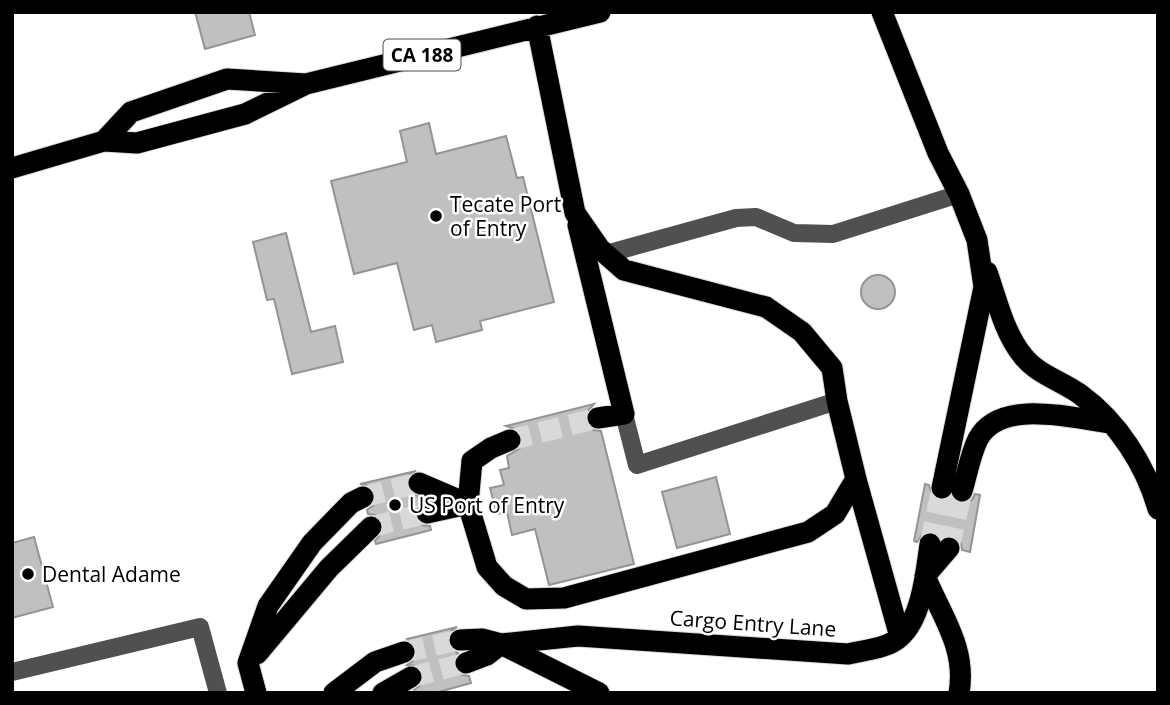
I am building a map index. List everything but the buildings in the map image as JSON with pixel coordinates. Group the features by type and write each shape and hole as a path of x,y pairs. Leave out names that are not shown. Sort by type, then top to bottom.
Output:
{"highway":[{"name":"CA 188","path":"537,26 560,12"},
{"name":"CA 188","path":"306,84 600,12"},
{"path":"882,12 938,153 959,194 1001,312 1022,356 1035,368 1082,396 1110,422 1137,456 1158,509"},
{"path":"537,26 575,213 624,414 598,418"},
{"path":"104,141 131,112 228,79 306,84"},
{"path":"12,169 104,141 137,143 245,114 306,84"},
{"path":"575,213 606,254 624,270 766,307 802,332 832,368 856,479 900,637"},
{"path":"977,240 984,287 952,489 978,438 994,422 1015,415 1042,414 1110,422"},
{"path":"510,440 491,448 472,461 468,504 487,567 504,586 526,599 564,597 808,531 835,514 856,479"},
{"path":"419,483 468,504"},
{"path":"256,693 248,663 268,606 312,543 351,503 363,497"},
{"path":"427,513 468,504"},
{"path":"248,663 329,568 371,527"},
{"path":"900,637 919,606 925,576 940,546"},
{"path":"925,576 950,624 958,656 959,693"},
{"name":"Cargo Entry Lane","path":"501,644 578,636 848,654 885,646 900,637"},
{"path":"460,640 482,639 501,644 599,693"},
{"path":"466,663 487,655 501,644"},
{"path":"334,693 375,662 404,652"},
{"path":"383,693 411,677"}],"street":[{"path":"606,254 737,218 756,217 794,233 833,234 959,194"},
{"path":"624,414 637,465 837,401"},
{"path":"12,672 200,628 218,693"}],"tunnel":[{"path":"510,440 598,418"},
{"path":"363,497 419,483"},
{"path":"930,544 942,488"},
{"path":"949,548 962,491"},
{"path":"371,527 427,513"},
{"path":"404,652 460,640"},
{"path":"411,677 466,663"}],"place":[{"name":"Tecate Port of Entry","path":"436,216"},
{"name":"US Port of Entry","path":"395,505"},
{"name":"Dental Adame","path":"28,574"}]}
